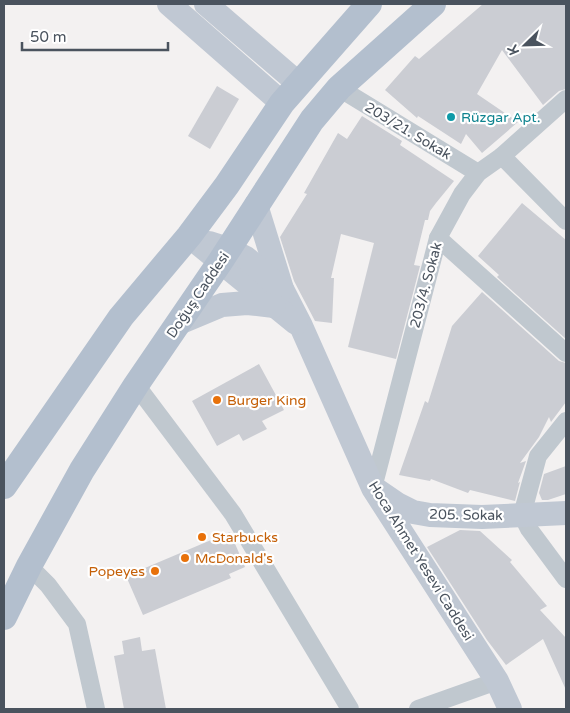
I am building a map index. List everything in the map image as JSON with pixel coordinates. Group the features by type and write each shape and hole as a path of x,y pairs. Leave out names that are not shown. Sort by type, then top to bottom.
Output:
{"main road":[{"path":"169,4 282,103"},
{"path":"206,4 299,84"},
{"path":"4,486 122,317 189,236 227,185 282,103 369,4"},
{"name":"Doğuş Caddesi","path":"4,617 29,566 82,470 136,385 312,120 339,88 433,4"},
{"path":"256,205 278,298"},
{"path":"189,236 224,255 240,276 278,298"},
{"path":"178,323 222,305 278,298"},
{"name":"Hoca Ahmet Yesevi Caddesi","path":"278,298 301,326 372,488 497,681 510,709"},
{"name":"205. Sokak","path":"372,488 413,512 430,515 482,517 566,513"}],"street":[{"name":"203/21. Sokak","path":"339,88 478,173"},
{"name":"203/4. Sokak","path":"372,488 438,238 462,194 478,173 502,156 566,99"},
{"path":"502,156 566,221"},
{"path":"438,238 566,353"},
{"path":"136,385 233,514 350,709"},
{"path":"566,421 538,456 522,515 529,529 566,579"},
{"path":"29,566 48,584 77,624 96,709"},
{"path":"418,709 497,681"}],"building":[{"path":"483,4 566,4 566,89 559,91 543,105 502,50 477,94 518,122 482,153 466,134 461,144 418,116 417,118 385,90 415,56 419,59"},
{"path":"217,86 239,99 210,149 188,136"},
{"path":"362,116 402,141 400,145 454,181 430,211 428,220 425,220 414,265 420,266 396,359 348,347 374,243 341,234 331,278 334,278 332,323 315,321 294,281 280,237 307,194 304,193 338,133 347,139"},
{"path":"522,203 566,240 566,339 497,277 499,275 478,256"},
{"path":"482,292 559,361 566,363 566,402 551,422 549,417 539,437 520,463 526,461 518,483 520,482 515,501 470,490 468,493 431,479 430,481 399,475 425,401 428,403 452,326"},
{"path":"259,364 284,410 262,421 267,429 243,441 239,434 217,446 192,401"},
{"path":"566,466 566,494 542,500 539,493 544,474"},
{"path":"460,530 480,531 512,560 510,562 547,606 540,610 566,638 566,690 543,639 506,665 487,640 427,547"},
{"path":"230,532 245,567 229,574 231,578 143,615 126,576"},
{"path":"140,637 142,651 155,649 166,709 124,709 114,656 124,654 122,641"}],"place":[{"name":"Rüzgar Apt.","path":"451,117"},
{"name":"Burger King","path":"217,400"},
{"name":"Starbucks","path":"202,537"},
{"name":"McDonald's","path":"185,558"},
{"name":"Popeyes","path":"155,571"}]}
